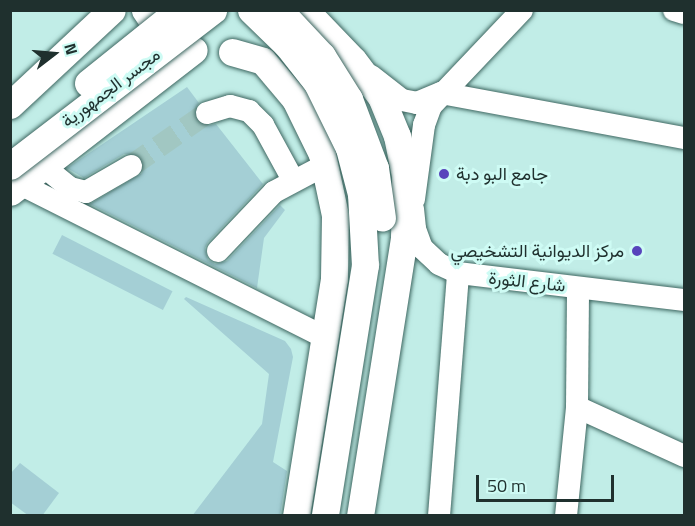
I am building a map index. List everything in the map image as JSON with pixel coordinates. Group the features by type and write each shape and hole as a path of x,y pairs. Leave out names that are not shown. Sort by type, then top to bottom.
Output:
{"main road":[{"path":"10,105 112,10"},
{"path":"145,10 169,38 194,50 232,52 263,61 279,77 307,119 325,165 336,236 324,337 296,516"},
{"name":"مجسر الجمهورية","path":"10,146 179,10"},
{"name":"مجسر الجمهورية","path":"13,181 213,10"},
{"path":"251,10 287,45 317,83 349,148 361,194 365,265 325,516"},
{"path":"279,10 322,56 349,99 368,144 380,197 381,282 342,516"},
{"path":"232,52 269,35 289,10"},
{"path":"305,10 353,60 386,107 405,176 404,238 360,516"},
{"path":"13,181 43,166 194,50"}],"street":[{"path":"404,238 413,206 424,124 441,93 522,10"},
{"path":"674,10 684,14"},
{"path":"353,60 402,100 417,103 441,93 684,138"},
{"path":"207,113 230,106 249,111 262,125 293,180"},
{"path":"218,251 268,198 293,180 325,165"},
{"path":"43,166 70,188 86,192 131,166"},
{"path":"405,176 413,206"},
{"path":"13,181 324,337"},
{"name":"شارع الثورة","path":"413,206 415,229 422,248 439,264 458,273 684,300"},
{"path":"439,516 458,273"},
{"path":"566,516 577,406 578,288"},
{"path":"577,406 684,456"}],"building":[{"path":"187,87 199,103 194,111 197,122 205,126 216,124 263,184 208,242 205,248 208,260 215,264 227,261 280,205 285,210 264,238 257,288 90,204 142,173 144,165 138,155 124,154 84,178 67,168"},
{"path":"62,235 172,291 163,310 52,254"},
{"path":"186,297 285,341 291,349 293,357 273,462 287,471 280,516 192,516 262,424 269,374 184,299"},
{"path":"20,463 59,493 42,516 29,516 10,502 10,474"}],"tunnel":[{"path":"131,166 207,113"}],"place":[{"name":"جامع البو دبة","path":"444,174"},
{"name":"مركز الديوانية التشخيصي","path":"637,251"}]}
